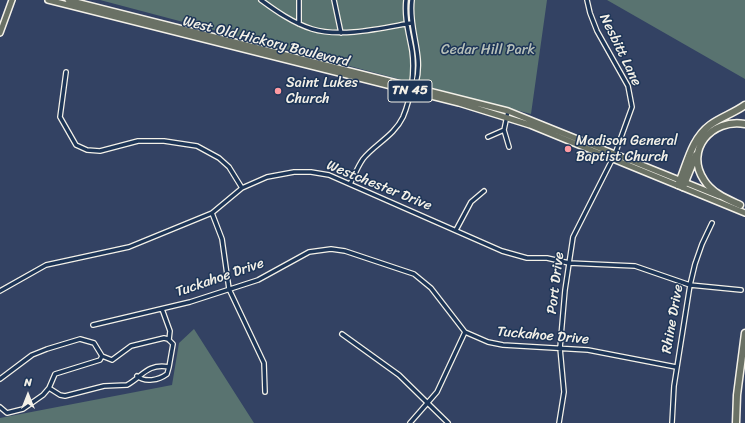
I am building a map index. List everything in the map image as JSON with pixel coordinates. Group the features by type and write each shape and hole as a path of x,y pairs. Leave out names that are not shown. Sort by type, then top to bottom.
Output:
{"highway":[{"path":"681,184 695,143 702,133 710,125 745,105"},
{"path":"681,184 708,133 721,126 733,123 745,124"},
{"path":"701,144 698,162 703,180 719,194 742,206"},
{"path":"736,423 745,333"}],"main road":[{"path":"0,34 12,0"},
{"name":"West Old Hickory Boulevard","path":"48,0 411,89"},
{"name":"West Old Hickory Boulevard","path":"68,0 507,114 614,156 745,213"},
{"name":"West Old Hickory Boulevard","path":"681,184 742,206"}],"street":[{"path":"299,0 299,24"},
{"path":"334,0 341,33"},
{"path":"350,184 363,159 387,139 402,118 411,89 413,55 406,24 406,0"},
{"path":"411,89 417,82 419,59 411,23 412,0"},
{"name":"Nesbitt Lane","path":"587,0 595,26 620,69 631,97 632,107 630,116 614,156"},
{"path":"263,1 299,24 318,31 341,33 411,23"},
{"path":"66,72 60,117 76,145 87,150 100,152 138,141 164,141 196,145 219,158 229,167 242,188"},
{"path":"507,114 504,130 509,147"},
{"path":"488,137 504,130"},
{"name":"Port Drive","path":"559,423 564,392 560,348 573,237 614,156"},
{"name":"Westchester Drive","path":"0,291 46,265 129,247 212,213 242,188 267,177 294,172 323,174 350,184 510,254 527,258 547,258 569,263 635,266 690,284 741,290"},
{"path":"456,230 472,202 484,191"},
{"path":"212,213 222,239 229,289 264,363 265,392"},
{"name":"Rhine Drive","path":"672,423 672,404 676,367 694,264 712,223"},
{"name":"Tuckahoe Drive","path":"92,325 162,309 258,280 309,252 330,249 345,251 414,274 431,288 464,332 488,342 503,345 588,350 676,367"},
{"path":"137,376 145,380 158,379 167,374 173,346 170,340 170,331 162,309"},
{"path":"410,423 437,392 464,332"},
{"path":"342,334 399,374 448,423"},
{"path":"0,379 32,355 80,339 94,343 102,356 112,360 134,344 164,338 170,340"},
{"path":"0,407 7,413 23,409 49,388 55,374 100,360 102,356"},
{"path":"49,388 65,396 104,386 127,385 137,376 150,369 169,366"}],"green space":[{"name":"Cedar Hill Park","path":"100,0 547,0 531,114"},
{"path":"607,0 745,0 745,79"},
{"path":"194,329 254,423 0,423 0,418 172,385 179,343"}],"place":[{"name":"Saint Lukes Church","path":"278,91"},
{"name":"Madison General Baptist Church","path":"568,149"}]}
